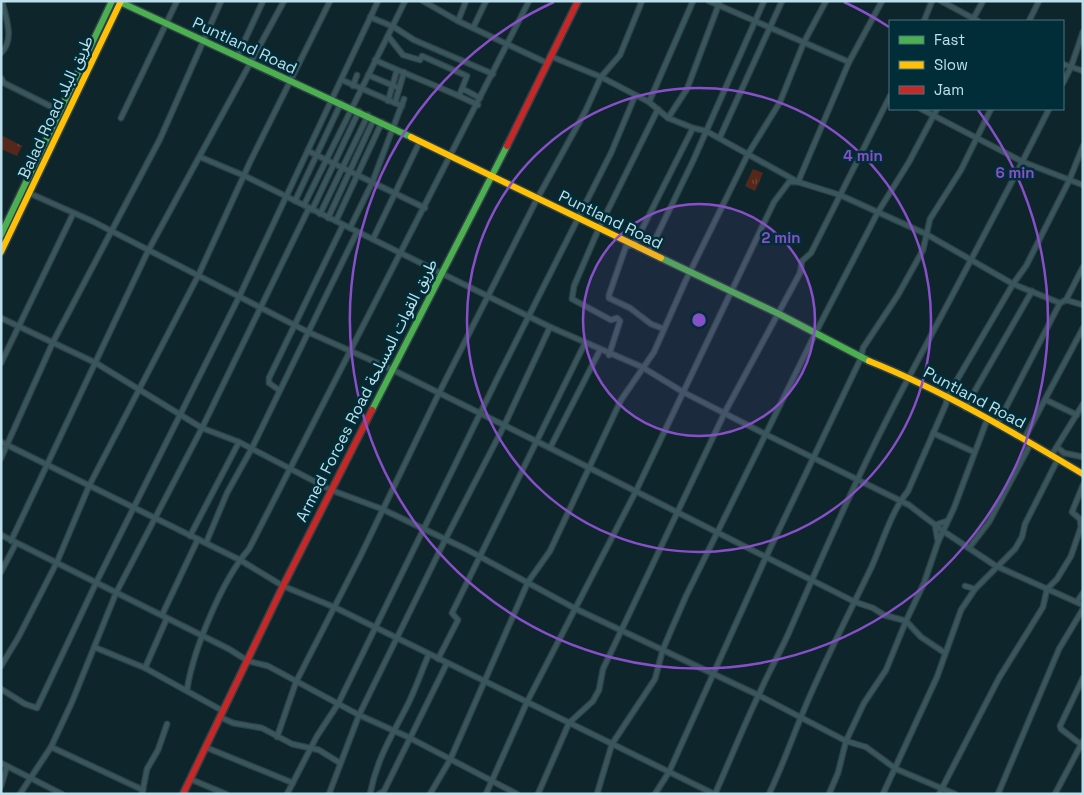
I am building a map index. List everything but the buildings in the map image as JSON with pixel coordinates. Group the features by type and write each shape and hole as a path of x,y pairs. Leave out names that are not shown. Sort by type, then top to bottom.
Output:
{"main road":[{"name":"Balad Road طريق البلد","path":"1,235 3,226 112,1"},
{"name":"Armed Forces Road طريق القوات المسلحة","path":"183,794 283,586 440,274 492,177 578,1"},
{"name":"Balad Road طريق البلد","path":"1,252 120,2"},
{"name":"Puntland Road","path":"120,2 250,63 359,111 492,177 779,314 861,358 909,377 1024,439 1083,474"}],"street":[{"path":"1,53 9,40 2,1"},
{"path":"121,118 177,1"},
{"path":"1,458 53,342 160,140 221,1"},
{"path":"237,57 263,1"},
{"path":"1,572 47,464 148,251 284,1"},
{"path":"1,666 18,638 56,562 89,486 198,276 330,1"},
{"path":"1,689 25,704 38,708 133,507 239,297 378,1"},
{"path":"304,205 375,60 394,27 405,1"},
{"path":"458,21 466,1"},
{"path":"473,28 486,1"},
{"path":"188,690 190,674 203,636 240,560 249,549 350,350 402,254 529,1"},
{"path":"277,737 296,682 439,393 537,198 586,110 601,77 620,55 642,1"},
{"path":"649,102 693,1"},
{"path":"709,1 719,3 755,22 849,62"},
{"path":"649,252 764,1"},
{"path":"720,138 782,1"},
{"path":"430,794 450,760 528,582 550,552 621,400 654,352 690,272 748,154 789,84 804,42 826,1"},
{"path":"798,182 849,62 882,1"},
{"path":"924,20 932,1"},
{"path":"941,1 974,20 983,1"},
{"path":"1030,20 1039,1"},
{"path":"424,2 458,21 507,44 601,77 649,102 668,118 706,131 798,182 840,195 926,234 1013,284 1060,304"},
{"path":"668,118 687,89 719,3"},
{"path":"370,17 394,27 414,40 493,74"},
{"path":"1064,81 1071,68 1083,32"},
{"path":"388,36 402,55 420,60 427,45"},
{"path":"422,56 467,76 459,96"},
{"path":"375,60 478,105"},
{"path":"1064,64 1083,70"},
{"path":"388,101 397,70"},
{"path":"395,103 404,72"},
{"path":"353,86 357,74"},
{"path":"368,75 399,88"},
{"path":"1,88 3,80 60,111"},
{"path":"342,80 402,106"},
{"path":"463,89 480,98"},
{"path":"287,794 338,704 480,413 610,154 635,96"},
{"path":"538,794 569,723 593,701 598,690 603,668 725,412 800,273 802,261 811,253 889,98"},
{"path":"350,228 372,183 404,99"},
{"path":"295,201 341,103"},
{"path":"609,355 620,322 617,318 612,320 572,299 574,286 599,228 658,109"},
{"path":"923,110 1024,162 1083,186"},
{"path":"597,794 612,744 655,679 663,649 686,596 767,435 815,334 878,212 909,162 936,110"},
{"path":"655,794 669,772 766,557 861,358 865,345 898,295 923,250 930,219 961,170 990,110"},
{"path":"1,442 240,560 283,586 334,607 714,794 758,695 789,633 810,579 909,377 1011,180 1024,162 1049,110"},
{"path":"20,794 51,747 116,593 202,428 334,165 359,111"},
{"path":"320,214 371,117"},
{"path":"328,218 350,172 371,117"},
{"path":"336,221 382,122"},
{"path":"664,329 651,324 630,308 609,298 612,280 626,246 634,245 693,128"},
{"path":"373,239 420,140"},
{"path":"769,794 785,761 801,717 839,630 854,602 900,500 908,491 947,397 1013,284 1026,266 1069,180 1083,146"},
{"path":"308,151 425,208"},
{"path":"200,157 245,176 550,327 609,355 642,367 683,392 858,481 900,500 996,566 1077,602 1083,607 1059,649 998,794"},
{"path":"486,794 526,702 636,491 774,202 789,182 798,182"},
{"path":"29,193 112,232 308,332 393,370 480,413 854,602 873,608 884,615 906,621 921,637 945,653"},
{"path":"1,363 73,214"},
{"path":"279,390 269,383 269,378 343,225"},
{"path":"206,543 227,493 252,448 356,232"},
{"path":"997,425 1060,304 1066,300 1083,267"},
{"path":"965,408 1032,291"},
{"path":"1066,300 1083,305"},
{"path":"1,318 96,364 140,389 179,416 202,428 239,442 331,490 382,509 481,556 576,609 758,695 846,740 866,747 896,768 954,794"},
{"path":"329,794 359,715 444,540 504,426 550,327"},
{"path":"1024,439 1083,328"},
{"path":"438,659 458,620 452,612 585,343"},
{"path":"550,448 600,350"},
{"path":"1046,400 1077,415"},
{"path":"1051,456 1083,404"},
{"path":"829,794 838,772 846,740 864,704 886,670 924,583 938,542 987,420"},
{"path":"933,433 974,452"},
{"path":"190,536 239,442"},
{"path":"969,548 989,522 1031,443"},
{"path":"1057,447 1064,453 1083,457"},
{"path":"883,794 937,677 961,610 975,589 1015,549 1022,537 1025,524 1035,508 1058,459"},
{"path":"939,794 999,678 1043,607 1047,590 1065,567 1082,526 1080,520 1072,512 1083,485"},
{"path":"935,525 947,521"},
{"path":"935,525 938,542"},
{"path":"1,535 162,615 248,661 268,666 359,715 408,737 517,794"},
{"path":"162,615 198,539"},
{"path":"965,586 975,589"},
{"path":"1077,602 1083,593"},
{"path":"145,668 167,618"},
{"path":"94,648 145,668 188,690 233,723 262,728 277,737 319,750 340,762"},
{"path":"370,794 374,773 392,730 406,707 429,654"},
{"path":"379,794 384,790 408,737 422,714 447,663"},
{"path":"1056,794 1082,744 1060,726 1083,678"},
{"path":"51,747 142,792 145,775 158,750 167,724"},
{"path":"205,747 293,783"},
{"path":"1,763 32,777 62,794"},
{"path":"1,786 7,766"},
{"path":"190,780 226,794"}],"green space":[{"path":"1,135 22,146 17,156 1,149"},
{"path":"753,169 763,173 755,191 745,186"}],"traffic: fast":[{"path":"1,235 112,1"},
{"path":"120,2 411,137"},
{"path":"372,410 507,146"},
{"path":"661,258 779,314 869,361"}],"traffic: slow":[{"path":"1,252 121,1"},
{"path":"411,137 661,258"},
{"path":"869,361 951,399 1083,474"}],"traffic: jam":[{"path":"507,146 578,1"},
{"path":"183,794 283,586 372,410"}]}
